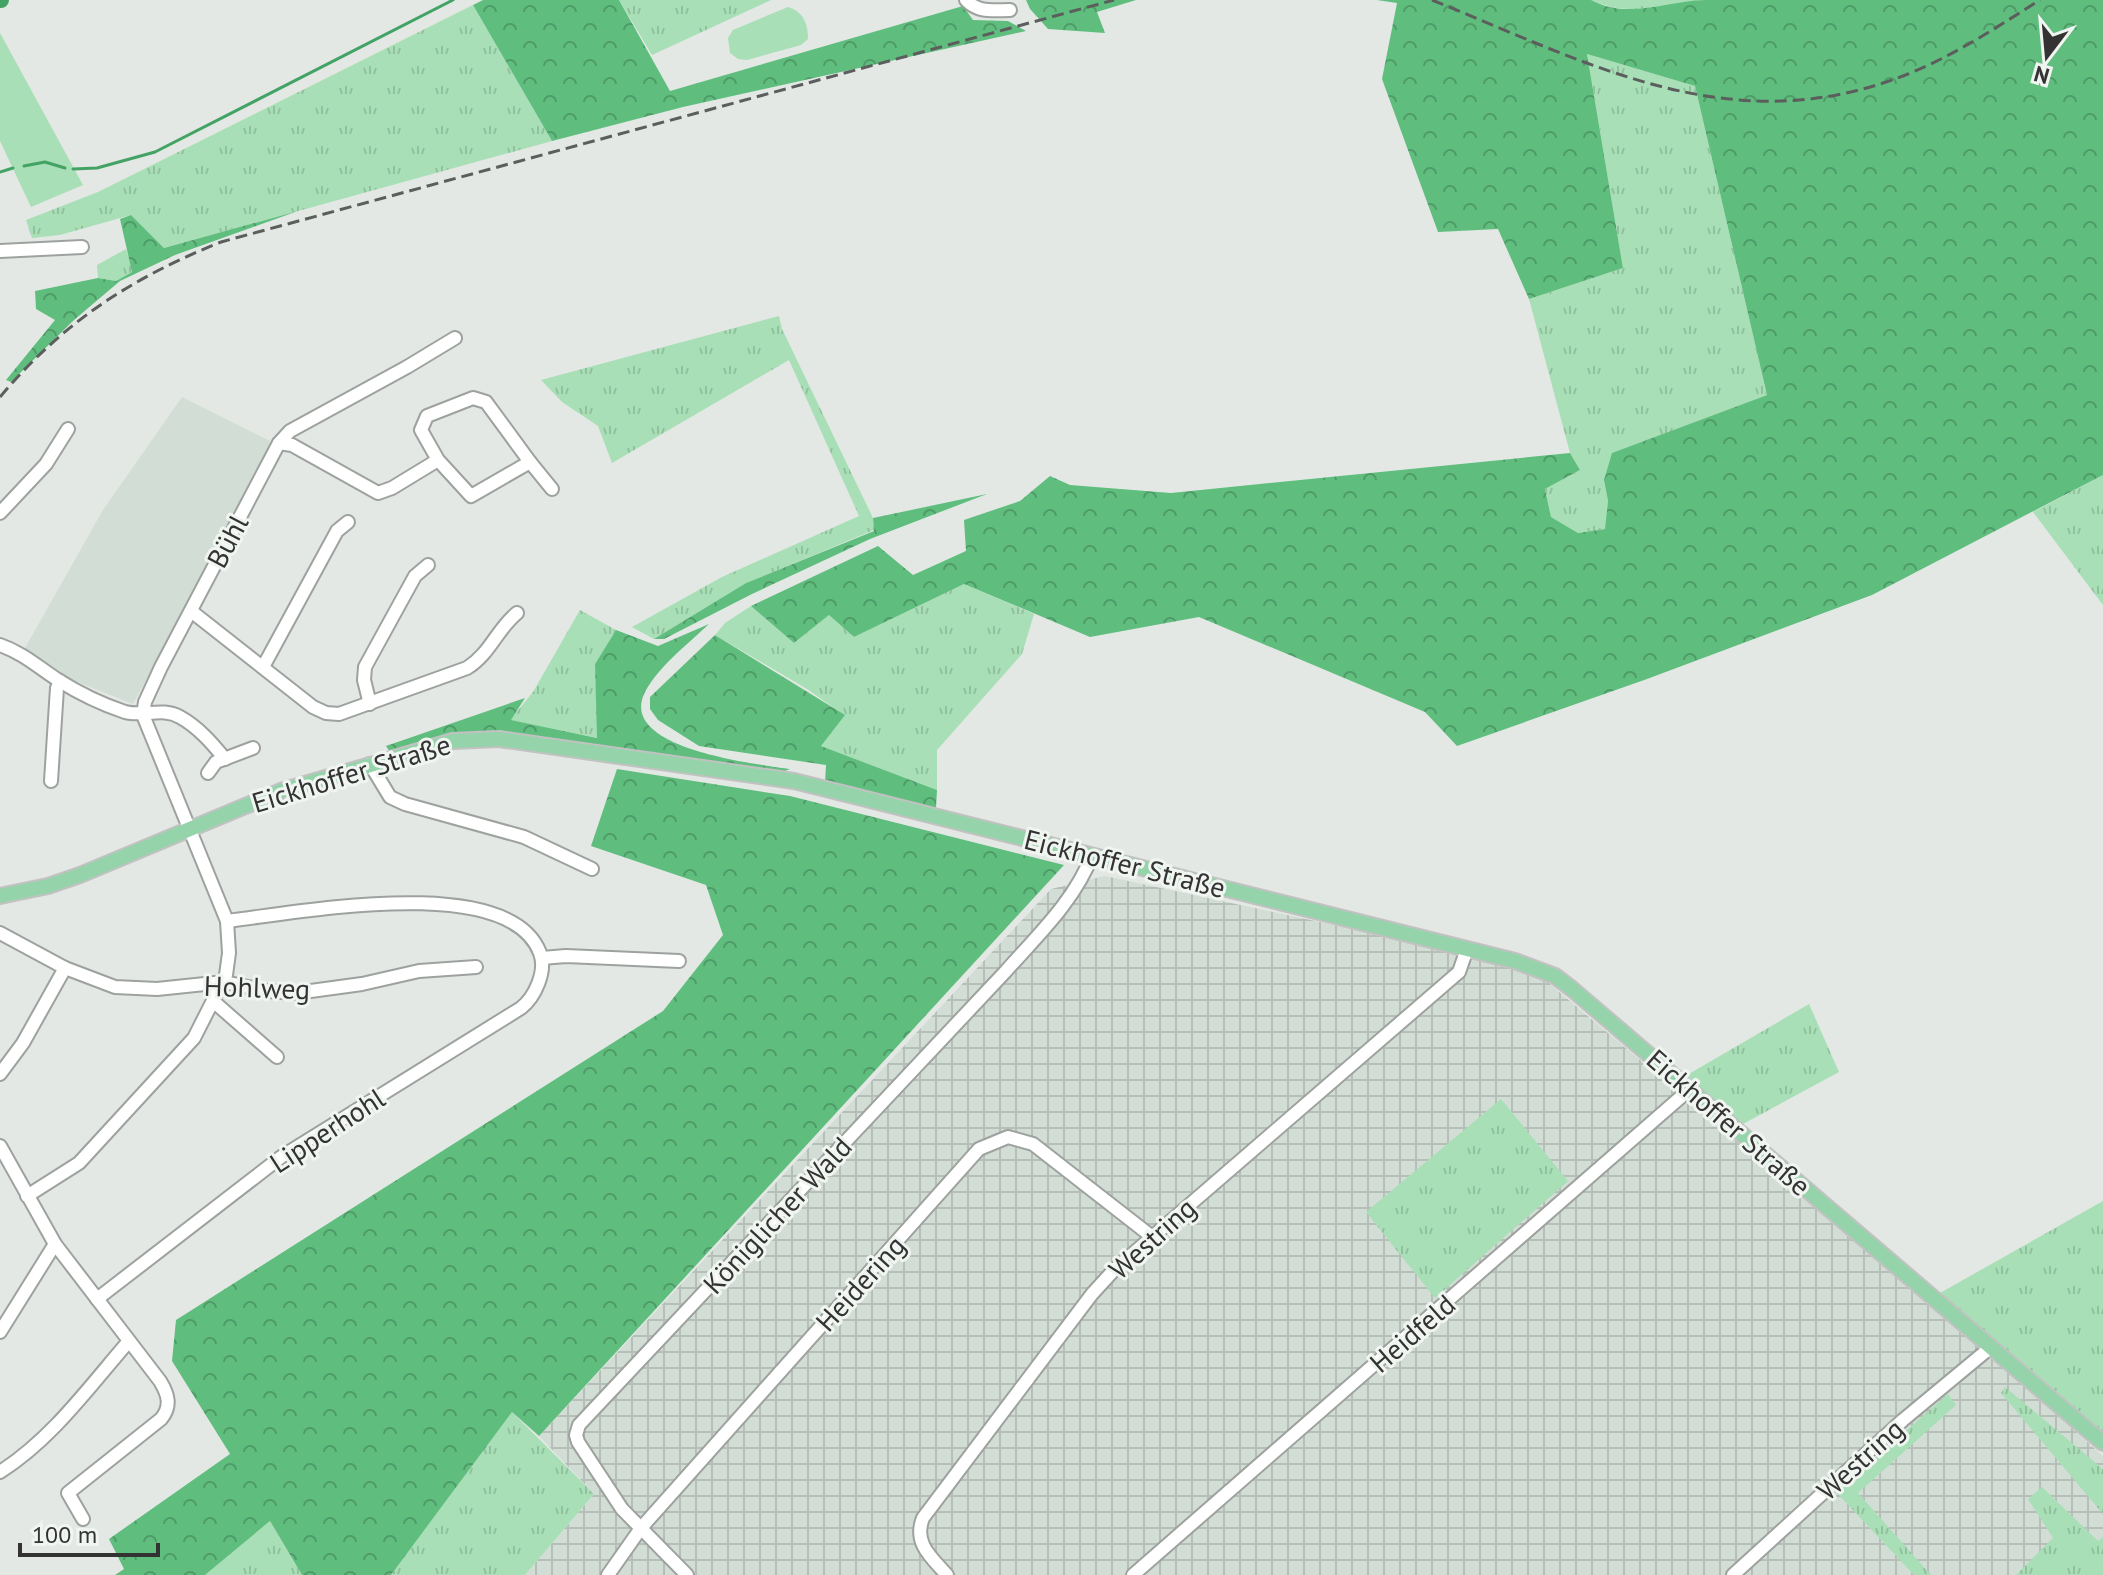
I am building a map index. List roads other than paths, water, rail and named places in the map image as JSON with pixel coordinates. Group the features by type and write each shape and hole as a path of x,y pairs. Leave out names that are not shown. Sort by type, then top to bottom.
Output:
{"main road":[{"name":"Eickhoffer Straße","path":"0,896 80,875 273,793 453,741 499,739 794,781 1527,964 1555,976 2103,1443"}],"street":[{"path":"966,0 973,7 984,10 1010,10"},
{"path":"0,251 82,247"},
{"name":"Bühl","path":"143,715 145,702 161,667 279,443 290,431 455,338"},
{"path":"530,462 471,496 438,460 421,430 427,416 473,398 486,402 552,489"},
{"path":"0,513 46,464 68,429"},
{"path":"279,443 292,445 378,493 438,460"},
{"path":"263,667 337,531 348,522"},
{"path":"370,704 364,680 365,667 415,576 428,565"},
{"path":"191,611 313,707 326,713 339,714 467,668 479,661 504,623 517,613"},
{"path":"0,645 21,652 60,681 126,712 143,715 167,712 179,716 201,732 225,759"},
{"path":"51,781 60,681"},
{"path":"27,1196 79,1163 108,1134 194,1038 224,982 229,953 227,921 143,715"},
{"path":"208,773 216,762 253,748"},
{"path":"370,764 390,797 405,804 524,837 592,869"},
{"name":"Königlicher Wald","path":"687,1575 622,1509 578,1442 576,1435 579,1425 1006,971 1070,894 1088,867 1092,855"},
{"path":"227,921 378,903 432,903 509,919 530,934 542,958 566,956 679,961"},
{"name":"Hohlweg","path":"0,933 65,968 115,987 157,989 224,982 267,991 296,993 362,984 419,971 476,967"},
{"name":"Westring","path":"947,1575 921,1544 918,1534 923,1518 1092,1294 1151,1236 1459,972 1467,949"},
{"name":"Lipperhohl","path":"97,1299 281,1157 521,1008 531,1000 542,958"},
{"path":"0,1074 23,1043 65,968"},
{"path":"213,1001 277,1057"},
{"name":"Heidfeld","path":"1133,1575 1690,1089"},
{"name":"Heidering","path":"608,1575 641,1528 979,1149 1008,1137 1033,1144 1151,1236"},
{"path":"0,1146 5,1168 27,1196 55,1244 160,1381 169,1400 165,1415 68,1493 83,1519"},
{"path":"0,1332 55,1244"},
{"path":"0,1472 40,1442 129,1341"},
{"name":"Westring","path":"1733,1575 1903,1420 1991,1347"}],"waterway":[{"path":"73,169 97,168 155,152 453,0"},
{"path":"24,166 45,162 65,168"},
{"path":"0,172 13,168"}],"railway":[{"path":"0,397 48,347 100,305 157,271 221,242 1114,0"},
{"path":"1432,0 1606,70 1664,87 1722,98 1782,101 1844,94 1908,74 1959,49 2040,0"}]}
